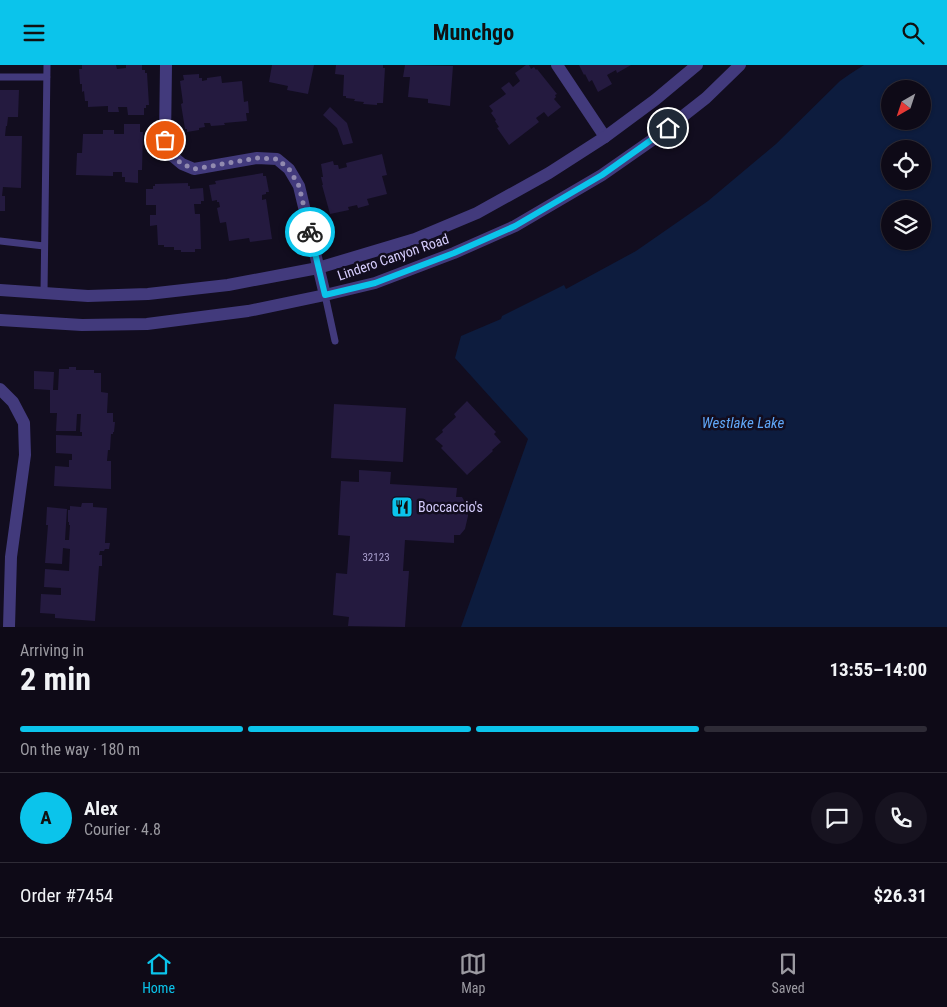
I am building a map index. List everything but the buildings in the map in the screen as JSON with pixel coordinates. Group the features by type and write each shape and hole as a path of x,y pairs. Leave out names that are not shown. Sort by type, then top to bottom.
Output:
{"street":[{"path":"166,65 165,140 170,154 182,164 194,169 257,158 277,159 289,169 299,186 325,295"},
{"path":"557,65 605,137"},
{"name":"Lindero Canyon Road","path":"0,290 88,295 148,294 228,285 318,268 415,239 477,213 549,173 605,137 655,100 697,65"},
{"name":"Lindero Canyon Road","path":"0,320 82,325 147,324 248,311 375,283 454,253 515,226 602,175 656,138 706,98 740,65"},
{"path":"0,389 13,402 24,423 25,455 10,557 8,627"}],"lane":[{"path":"44,293 47,65"},
{"path":"0,77 46,77"},
{"path":"0,241 44,246"},
{"path":"325,295 335,341"}],"water":[{"name":"Westlake Lake","path":"864,65 947,65 947,627 461,627 528,439 455,358 461,336 501,319 502,316 564,285 566,289 636,251 708,201 776,144 840,81"}],"way so far":[{"path":"165,140 170,154 182,164 194,169 257,158 277,159 289,169 299,186 310,232"}],"place":[{"name":"Boccaccio's","path":"402,507"}],"route":[{"path":"310,232 325,295 375,283 454,253 515,226 602,175 668,128"}]}
